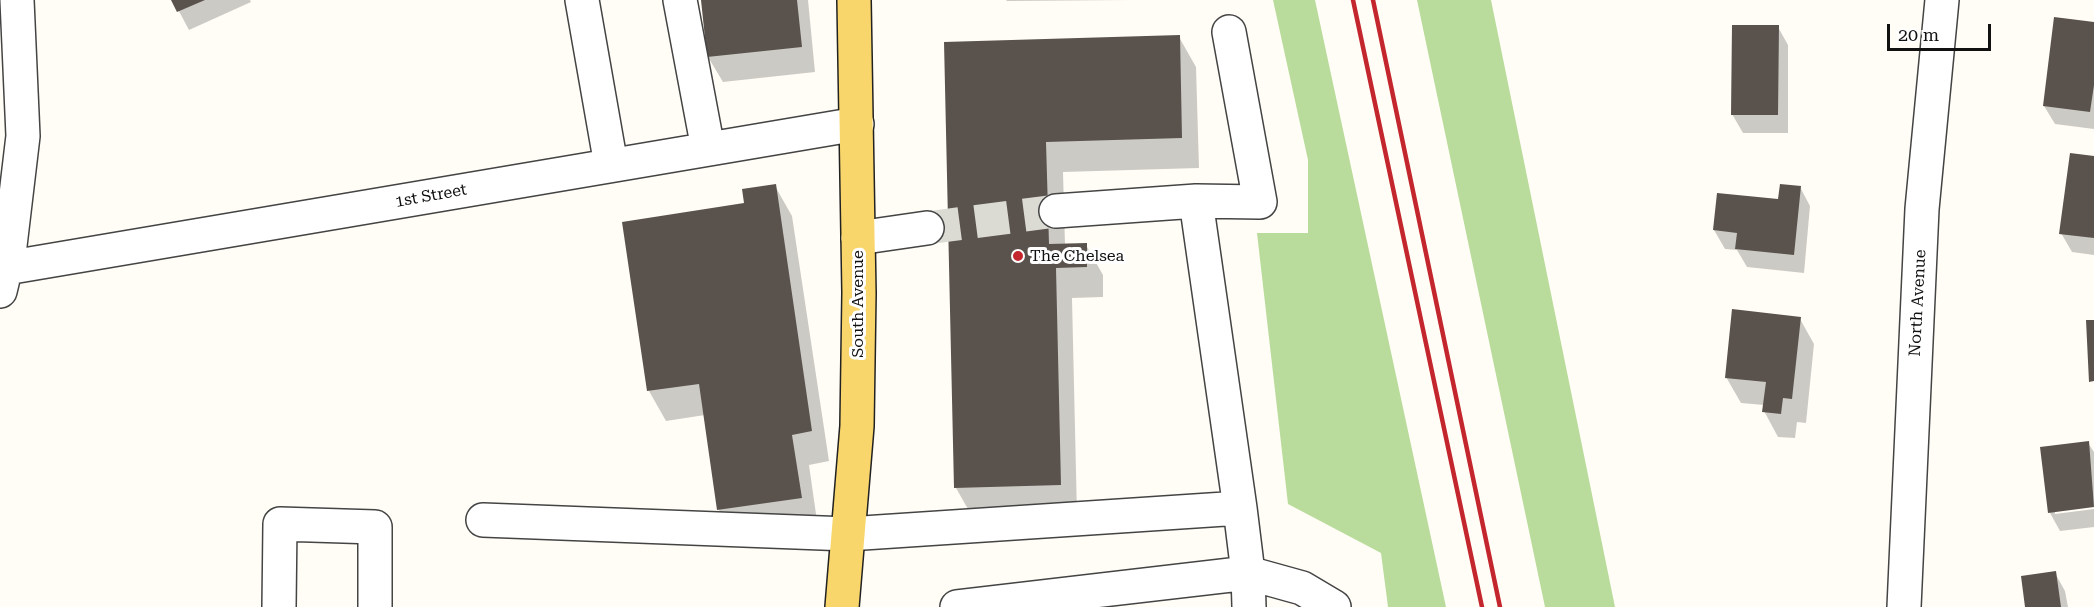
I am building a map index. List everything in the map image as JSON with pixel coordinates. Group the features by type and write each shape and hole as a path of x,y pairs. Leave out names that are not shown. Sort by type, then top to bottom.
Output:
{"main road":[{"name":"South Avenue","path":"842,607 857,426 858,238 854,0"}],"street":[{"path":"3,280 23,136 10,38 17,0"},
{"path":"582,0 611,165"},
{"path":"680,0 708,149"},
{"path":"854,0 860,0"},
{"name":"North Avenue","path":"1904,607 1922,209 1942,0"},
{"path":"1056,211 1196,201 1260,202 1229,32"},
{"name":"1st Street","path":"3,280 611,165 857,123"},
{"path":"1196,201 1240,508 1248,573 1249,607"},
{"path":"858,238 927,228"},
{"path":"483,520 848,534 1240,508"},
{"path":"279,607 280,524 375,527 375,607"},
{"path":"957,607 1248,573 1302,588 1334,607"}],"green space":[{"path":"1273,0 1315,0 1446,607 1388,607 1381,553 1288,504 1257,233 1308,233 1308,160"},
{"path":"1417,0 1491,0 1615,607 1545,607"}],"building":[{"path":"171,0 205,0 177,12"},
{"path":"701,0 797,0 802,47 707,57"},
{"path":"2054,17 2094,22 2094,85 2090,112 2043,106"},
{"path":"1732,25 1779,25 1778,115 1731,115"},
{"name":"The Chelsea","path":"1180,35 1182,138 1046,142 1049,244 1087,243 1087,267 1056,268 1061,485 954,488 944,42"},
{"path":"2070,153 2094,156 2094,238 2059,234"},
{"path":"776,184 812,431 792,435 802,498 717,510 699,384 647,391 622,222 744,203 742,189"},
{"path":"1780,184 1801,186 1794,255 1735,249 1737,233 1713,230 1717,193 1778,199"},
{"path":"1732,309 1801,317 1792,399 1783,398 1781,414 1762,412 1766,382 1725,378"},
{"path":"2086,320 2094,320 2094,381 2089,382"},
{"path":"2089,441 2094,507 2048,513 2040,447"},
{"path":"2056,571 2061,607 2025,607 2021,576"}],"tunnel":[{"path":"927,228 1056,211"}],"railway":[{"path":"1353,0 1482,607"},
{"path":"1373,0 1500,607"}],"place":[{"name":"The Chelsea","path":"1018,256"}]}
